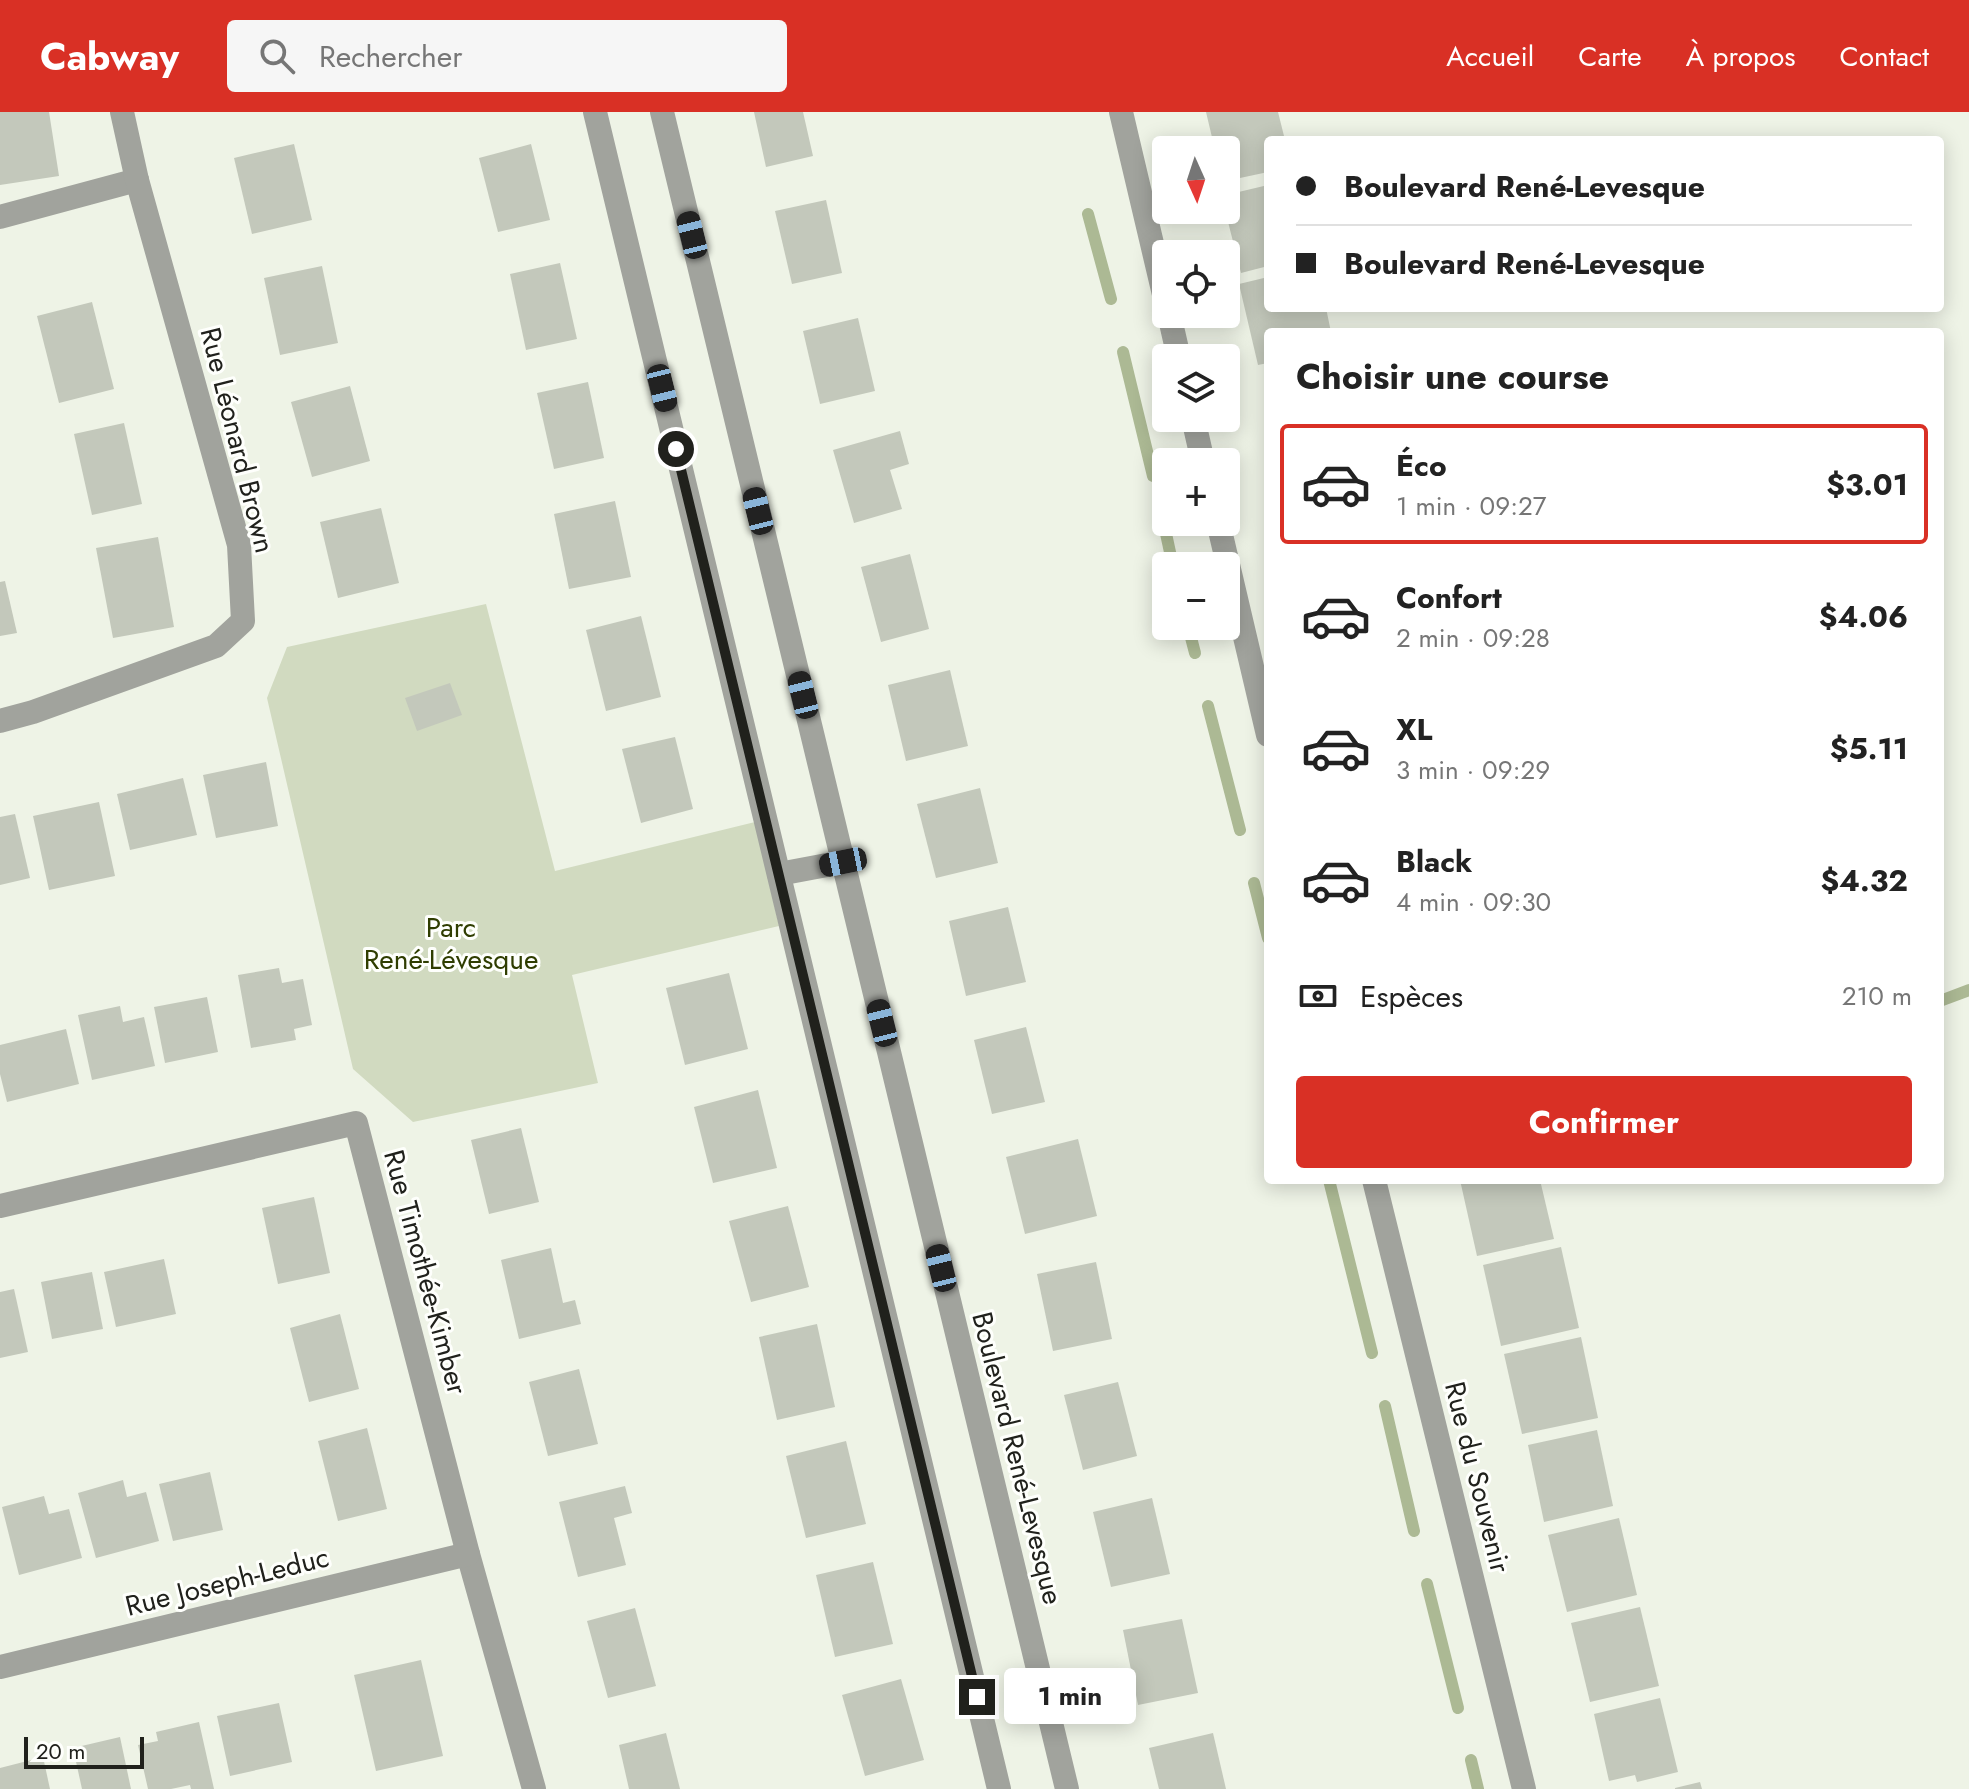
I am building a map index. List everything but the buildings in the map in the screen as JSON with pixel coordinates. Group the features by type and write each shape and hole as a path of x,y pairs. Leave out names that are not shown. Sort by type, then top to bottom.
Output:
{"street":[{"name":"Rue Léonard Brown","path":"0,721 216,646 243,621 239,545 137,180 122,112"},
{"path":"595,112 999,1789"},
{"name":"Boulevard René-Levesque","path":"662,112 1067,1789"},
{"path":"1121,112 1152,244"},
{"path":"0,217 137,180"},
{"path":"1221,536 1264,718"},
{"path":"779,874 843,862"},
{"name":"Rue Timothée-Kimber","path":"0,1206 356,1123 468,1554 534,1789"},
{"name":"Rue du Souvenir","path":"1375,1184 1524,1789"},
{"name":"Rue Joseph-Leduc","path":"0,1667 468,1554"}],"green space":[{"name":"Parc René-Lévesque","path":"486,604 555,871 755,822 779,926 572,975 598,1083 413,1122 353,1069 267,698 287,647"}],"waterway":[{"path":"1088,214 1111,299"},
{"path":"1123,352 1152,472"},
{"path":"1167,536 1170,552"},
{"path":"1192,640 1195,653"},
{"path":"1208,706 1240,830"},
{"path":"1254,883 1264,922"},
{"path":"1944,999 1969,990"},
{"path":"1330,1184 1372,1353"},
{"path":"1385,1406 1414,1531"},
{"path":"1427,1584 1458,1708"},
{"path":"1471,1760 1478,1789"}],"route":[{"path":"676,449 977,1697"}]}
